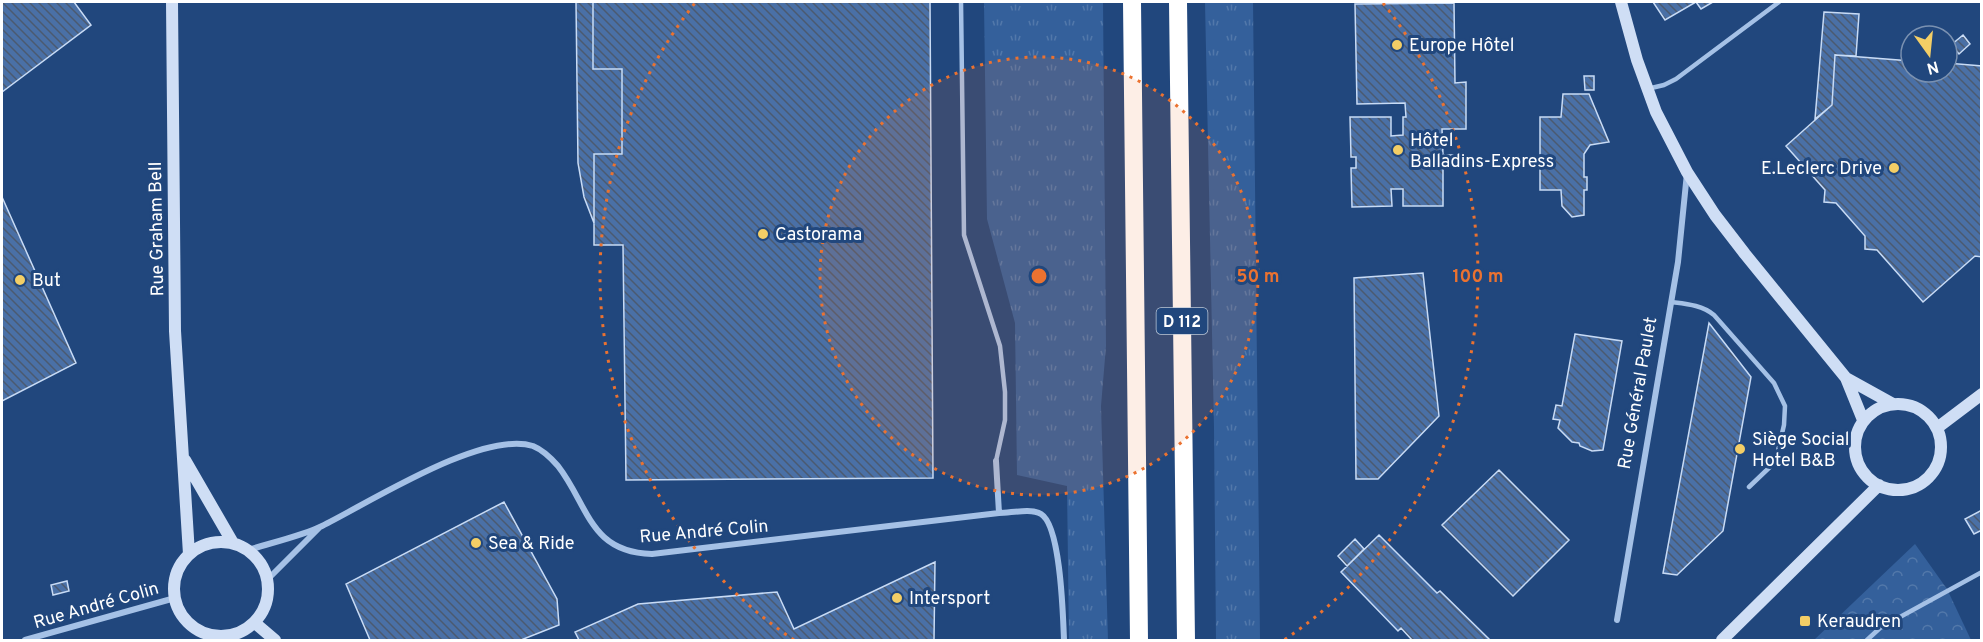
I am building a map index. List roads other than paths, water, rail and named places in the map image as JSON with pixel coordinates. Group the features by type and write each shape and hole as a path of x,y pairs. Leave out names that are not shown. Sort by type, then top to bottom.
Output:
{"highway":[{"name":"D 112","path":"1132,2 1139,640"},
{"name":"D 112","path":"1178,2 1186,640"}],"street":[{"name":"Rue Graham Bell","path":"172,2 175,331 189,554"},
{"path":"1621,2 1647,89 1687,172 1745,254 1846,378 1863,420"},
{"name":"Rue Général Paulet","path":"1617,620 1671,302 1687,172"},
{"path":"1846,378 1893,404"},
{"path":"1937,428 1982,394"},
{"path":"1893,404 1906,404 1929,417 1937,428 1941,442 1940,457 1934,471 1923,482 1909,488 1894,489 1879,485 1869,478 1857,459 1855,447 1863,420 1880,408 1893,404"},
{"name":"Rue André Colin","path":"248,550 320,527 399,485 460,457 491,448 519,445 533,447 554,461 571,485 591,523 601,534 628,552 640,554 999,513 1035,511 1043,514 1048,521 1059,564 1064,640"},
{"name":"Rue Graham Bell","path":"183,456 233,543"},
{"path":"996,461 999,513"},
{"path":"1722,640 1879,485"},
{"name":"Rue André Colin","path":"268,579 320,527"},
{"path":"217,542 233,543 248,550 264,568 268,579 268,595 264,610 255,623 229,636 214,636 200,632 188,623 179,611 174,597 174,581 179,567 189,554 202,546 217,542"},
{"name":"Rue André Colin","path":"25,640 174,597"},
{"path":"255,623 275,640"}],"lane":[{"path":"961,2 964,235 1000,346 1005,392 1005,420 996,461"},
{"path":"1647,89 1676,79 1779,2"},
{"path":"1671,302 1708,309 1774,383 1781,396 1785,406 1784,425 1777,455 1772,465 1749,487"},
{"path":"1867,640 1880,628 1982,572"}],"place":[{"name":"Europe Hôtel","path":"1397,45"},
{"name":"Hôtel Balladins-Express","path":"1398,150"},
{"name":"E.Leclerc Drive","path":"1894,168"},
{"name":"Castorama","path":"763,234"},
{"name":"But","path":"20,280"},
{"name":"Siège Social Hotel B&B","path":"1740,449"},
{"name":"Sea & Ride","path":"476,543"},
{"name":"Intersport","path":"897,598"},
{"name":"Keraudren","path":"1805,621"}]}
